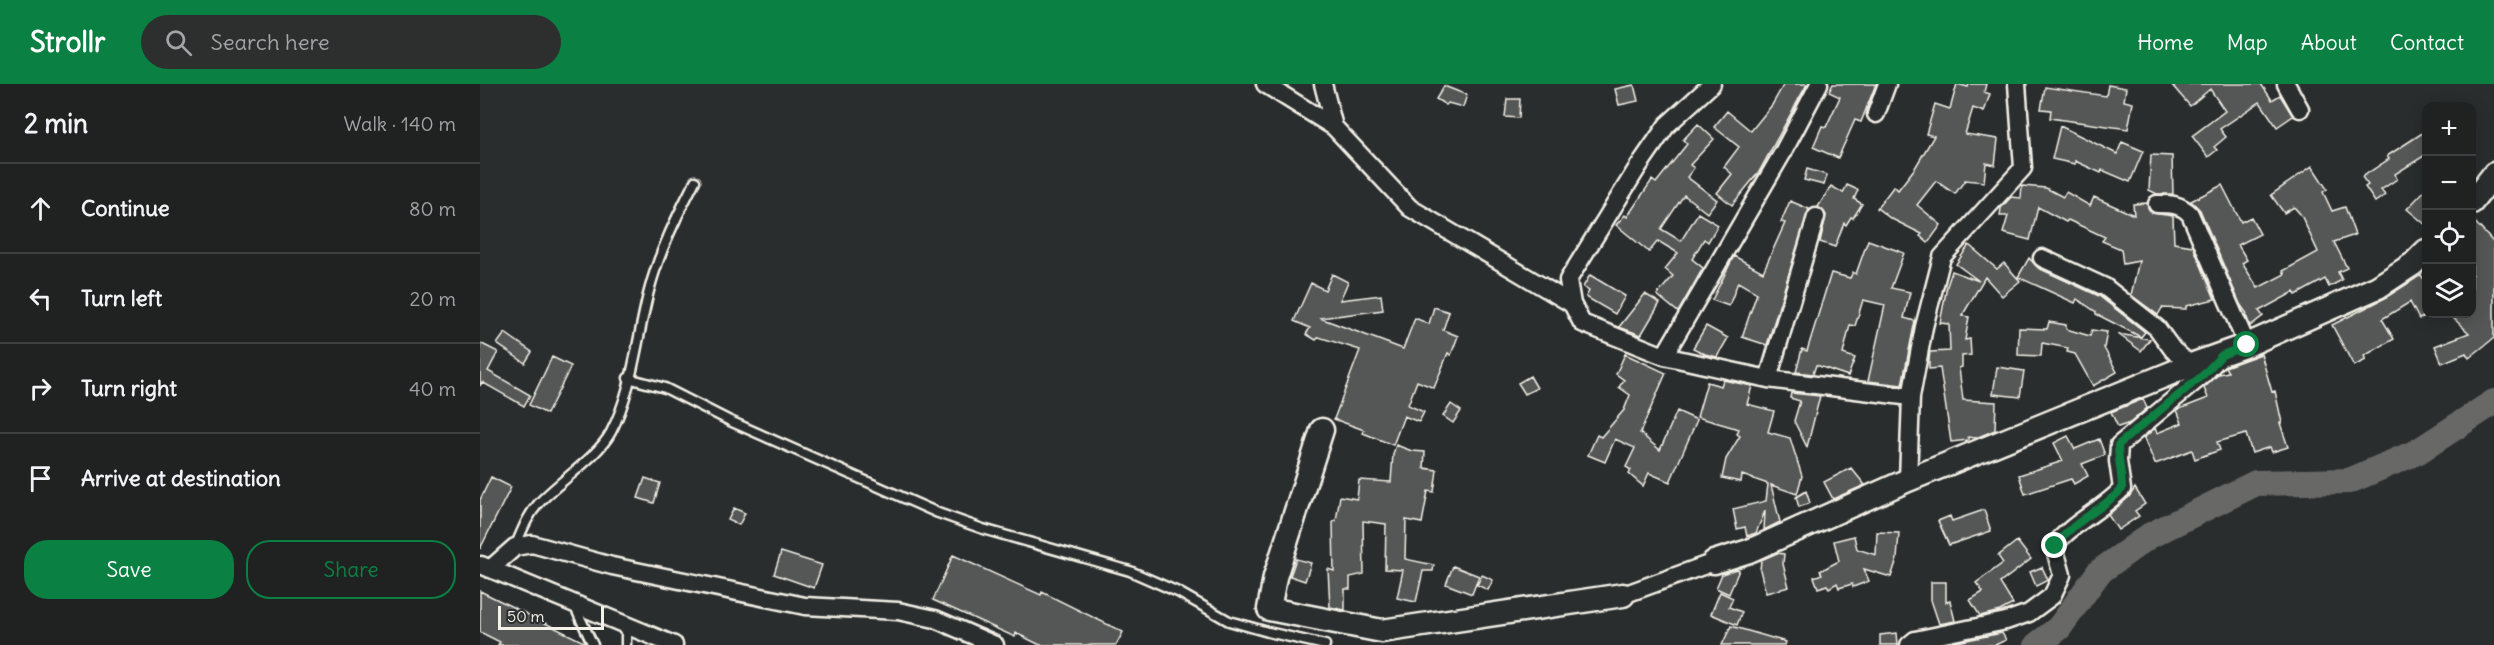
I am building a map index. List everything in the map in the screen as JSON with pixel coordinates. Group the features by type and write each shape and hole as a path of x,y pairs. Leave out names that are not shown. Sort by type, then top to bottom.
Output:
{"street":[{"path":"1265,84 1334,127 1410,208 1572,304"},
{"path":"1323,84 1334,127"},
{"path":"1712,84 1667,125 1638,167 1568,280 1572,304 1582,323 1664,356 1768,379 1911,397"},
{"path":"1664,356 1782,154 1820,84"},
{"path":"1876,114 1887,84"},
{"path":"1908,480 1911,397 1924,327 1942,257 2023,168 2017,84"},
{"path":"2286,84 2300,109"},
{"path":"2476,197 2494,174"},
{"path":"2157,204 2183,207 2190,214 2247,345"},
{"path":"1768,379 1816,217"},
{"path":"1322,430 1275,577 1269,609 1382,631 1623,595 1749,551 1817,523 1908,480 2191,365 2247,345 2378,287 2422,256"},
{"path":"2042,258 2105,287 2157,328 2173,350 2191,365"},
{"path":"1909,645 1915,640 2006,621 2029,613 2052,596 2062,575 2055,546 2062,536 2109,502 2122,489 2118,445 2203,375 2222,355"},
{"path":"485,567 515,547 532,544 612,566 805,606 898,611 935,619 995,645"},
{"path":"485,567 674,645"}],"lane":[{"path":"515,547 526,519 539,502 577,470 609,436 619,416 649,289 670,229 695,181"},
{"path":"628,378 665,388 730,422 938,513 1130,571 1178,592 1229,621 1325,645"},
{"path":"574,604 593,645"},
{"path":"626,626 626,645"}],"building":[{"path":"1784,84 1807,84 1759,172 1732,205 1717,193 1732,174 1724,167 1739,147 1714,127 1727,111 1751,131 1772,105"},
{"path":"1833,84 1876,84 1861,122 1855,120 1838,158 1813,147 1822,126 1826,127 1840,97 1829,92"},
{"path":"1957,84 1968,87 1969,84 1986,84 1984,92 1990,94 1984,112 1973,108 1965,134 1998,139 1995,165 1986,163 1984,182 1965,180 1955,194 1936,181 1917,205 1941,225 1928,243 1920,236 1922,234 1890,218 1877,208 1894,186 1898,190 1915,168 1934,136 1926,134 1935,104 1950,109"},
{"path":"2171,84 2261,84 2272,100 2280,95 2293,116 2277,127 2260,102 2220,129 2226,137 2214,147 2217,150 2208,157 2192,136 2225,111 2210,89 2190,106"},
{"path":"1634,85 1638,101 1619,105 1615,89"},
{"path":"2108,85 2126,88 2124,101 2133,103 2128,129 2050,118 2051,110 2041,109 2045,87 2106,96"},
{"path":"1444,86 1467,95 1463,107 1448,103 1446,105 1436,99"},
{"path":"1507,99 1520,99 1519,118 1505,117"},
{"path":"1698,124 1714,139 1690,165 1694,168 1687,177 1717,200 1707,213 1684,195 1661,229 1681,241 1698,213 1718,225 1708,242 1704,239 1692,259 1703,268 1678,312 1657,295 1673,276 1665,269 1678,253 1658,241 1649,252 1616,225 1625,215 1627,217 1652,180 1656,183 1687,144 1683,140"},
{"path":"2060,126 2117,154 2122,142 2143,151 2130,182 2102,170 2101,173 2075,161 2075,164 2052,159"},
{"path":"2422,133 2422,157 2395,174 2397,179 2381,190 2385,195 2375,202 2365,187 2368,185 2362,177 2389,159 2387,156"},
{"path":"2151,155 2172,156 2173,194 2157,194 2149,190"},
{"path":"2312,166 2327,189 2323,192 2332,211 2345,207 2355,235 2334,242 2347,268 2338,272 2342,280 2329,287 2325,279 2296,295 2294,292 2259,311 2263,316 2250,326 2247,314 2240,304 2200,210 2191,201 2222,185 2241,222 2251,217 2260,234 2238,245 2247,260 2242,263 2258,288 2285,274 2283,271 2318,252 2301,215 2294,207 2284,213 2271,195"},
{"path":"1807,169 1827,175 1824,185 1804,180"},
{"path":"1847,185 1858,190 1854,199 1862,204 1853,218 1851,217 1846,225 1844,223 1835,247 1820,242 1826,215 1818,207 1831,186 1843,193"},
{"path":"2022,186 2046,188 2063,197 2066,192 2090,206 2094,197 2134,215 2133,204 2147,203 2152,213 2173,216 2174,243 2193,246 2215,299 2186,306 2186,309 2162,308 2158,315 2131,295 2139,261 2123,264 2121,249 2102,241 2105,237 2068,220 2066,222 2038,207 2030,240 2003,233 2008,216 2000,216 2001,208 2011,197 2021,198"},
{"path":"2422,193 2422,222 2407,209"},
{"path":"1790,201 1809,209 1767,345 1742,337 1757,293 1738,282 1729,306 1712,300 1734,256 1763,272 1785,223 1781,222"},
{"path":"2476,223 2494,243 2494,338 2469,358 2466,353 2442,363 2435,346 2469,333 2453,318 2476,318"},
{"path":"1868,240 1904,253 1891,288 1910,292 1904,318 1915,321 1902,385 1868,381 1885,305 1863,300 1855,326 1850,325 1843,354 1855,358 1848,376 1816,365 1813,374 1796,372 1802,349 1807,351 1831,273 1850,278 1853,272 1856,274"},
{"path":"1969,245 1997,269 2004,263 2020,281 2002,296 1985,277 1962,316 1969,317 1965,340 1970,339 1971,355 1962,356 1962,367 1959,368 1963,400 1996,402 1995,430 1976,438 1968,437 1968,440 1951,442 1940,368 1929,369 1929,360 1930,352 1950,351 1949,324 1940,323 1952,271 1979,281 1956,264"},
{"path":"2029,258 2038,268 2099,296 2145,332 2141,337 2096,314 2077,299 2075,303 2018,277"},
{"path":"1332,274 1348,282 1340,300 1381,295 1383,310 1320,318 1403,349 1415,318 1429,324 1434,307 1449,312 1443,330 1458,336 1451,355 1448,353 1434,388 1417,381 1408,405 1424,412 1419,422 1404,416 1393,445 1363,433 1364,430 1334,419 1360,350 1319,337 1316,340 1306,334 1310,328 1294,321 1311,283 1325,290"},
{"path":"1590,275 1625,296 1615,314 1586,297 1589,291 1583,287"},
{"path":"2422,276 2422,318 2419,319 2410,302 2382,319 2394,339 2364,356 2366,360 2354,366 2332,325"},
{"path":"1645,294 1660,303 1641,335 1619,327"},
{"path":"2049,322 2066,325 2066,329 2090,336 2092,330 2107,332 2104,348 2117,372 2093,386 2075,354 2067,352 2068,348 2042,343 2041,356 2018,355 2019,328 2047,329"},
{"path":"1706,326 1728,338 1717,357 1693,348"},
{"path":"505,333 532,352 525,363 497,344"},
{"path":"2118,334 2150,339 2141,351"},
{"path":"480,343 498,352 488,371 530,395 524,406 482,382 480,386"},
{"path":"1625,354 1666,373 1640,433 1660,450 1677,411 1697,420 1670,482 1649,473 1643,486 1629,474 1631,470 1626,467 1635,448 1615,439 1605,462 1588,455 1597,435 1601,437 1624,410 1630,395 1619,387 1624,380 1616,374"},
{"path":"2261,354 2272,392 2275,391 2282,423 2280,423 2288,447 2272,452 2270,447 2252,453 2246,434 2217,442 2220,450 2195,459 2192,450 2155,464 2144,438 2155,428 2157,433 2182,423 2177,410 2208,398 2204,388 2219,374 2228,372 2225,367"},
{"path":"552,357 571,366 547,414 529,405"},
{"path":"1997,367 2024,371 2020,397 1993,394"},
{"path":"1530,376 1537,388 1525,394 1518,383"},
{"path":"1723,380 1752,386 1747,404 1774,411 1768,432 1790,438 1802,476 1797,494 1771,485 1780,522 1764,530 1765,511 1756,533 1747,536 1745,527 1737,529 1733,509 1766,501 1768,484 1742,475 1741,482 1722,478 1726,459 1740,436 1737,434 1739,429 1697,417 1707,382 1721,386"},
{"path":"1791,393 1820,396 1807,447 1794,421 1800,401 1790,398"},
{"path":"2143,399 2147,408 2130,423 2118,427 2111,412"},
{"path":"1451,404 1461,411 1453,423 1443,416"},
{"path":"2068,436 2075,449 2099,439 2105,455 2082,464 2088,476 2074,484 2071,479 2025,494 2019,475 2063,461 2054,443"},
{"path":"1396,445 1412,451 1425,452 1424,468 1437,470 1434,492 1428,491 1422,523 1406,520 1405,559 1434,565 1433,571 1423,571 1416,602 1397,598 1403,570 1385,569 1386,524 1363,521 1364,574 1350,577 1350,589 1345,589 1345,610 1330,607 1328,569 1334,571 1333,522 1336,521 1340,496 1357,499 1359,480 1391,482"},
{"path":"1851,468 1865,485 1833,499 1824,482"},
{"path":"491,477 511,487 480,549 480,500"},
{"path":"645,478 660,483 654,503 638,498"},
{"path":"2135,488 2145,504 2135,511 2139,516 2118,530 2108,515 2129,497"},
{"path":"1806,491 1810,503 1799,507 1796,497"},
{"path":"734,508 745,513 739,525 728,520"},
{"path":"1984,510 1991,531 1949,545 1938,521 1950,516 1952,521"},
{"path":"1877,532 1899,533 1897,559 1891,577 1864,569 1869,581 1853,587 1852,584 1839,588 1837,583 1829,588 1827,585 1818,588 1814,577 1822,574 1820,571 1839,561 1834,541 1854,536 1857,549 1876,555"},
{"path":"2017,541 2031,559 2000,583 2013,604 2000,611 1980,616 1970,600 1983,592 1976,583 2003,563 1998,556"},
{"path":"781,552 822,565 814,588 774,574"},
{"path":"1777,553 1784,554 1783,564 1789,587 1766,593 1760,570 1761,560"},
{"path":"953,555 1041,595 1042,592 1123,632 1116,645 1040,645 1016,633 1015,637 933,600"},
{"path":"1296,559 1311,563 1305,581 1290,576"},
{"path":"1453,566 1479,576 1472,594 1446,584"},
{"path":"2042,567 2048,580 2036,586 2030,572"},
{"path":"1739,570 1729,594 1716,588 1722,574"},
{"path":"1482,575 1493,580 1488,590 1477,585"},
{"path":"1931,582 1946,582 1946,602 1950,601 1955,621 1939,624 1931,600"},
{"path":"480,591 586,645 498,645 500,642 480,632"},
{"path":"1720,592 1733,598 1729,607 1742,612 1737,625 1711,614"},
{"path":"1731,626 1786,642 1785,645 1722,645"},
{"path":"1897,633 1898,645 1880,645 1880,635"},
{"path":"2002,633 2006,640 1995,645 1942,645"}],"waterway":[{"path":"2037,645 2059,628 2099,572 2149,536 2256,483 2349,481 2417,452 2494,402"}],"route":[{"path":"2055,546 2062,536 2109,502 2122,489 2118,445 2173,401 2222,355 2247,345"}]}
